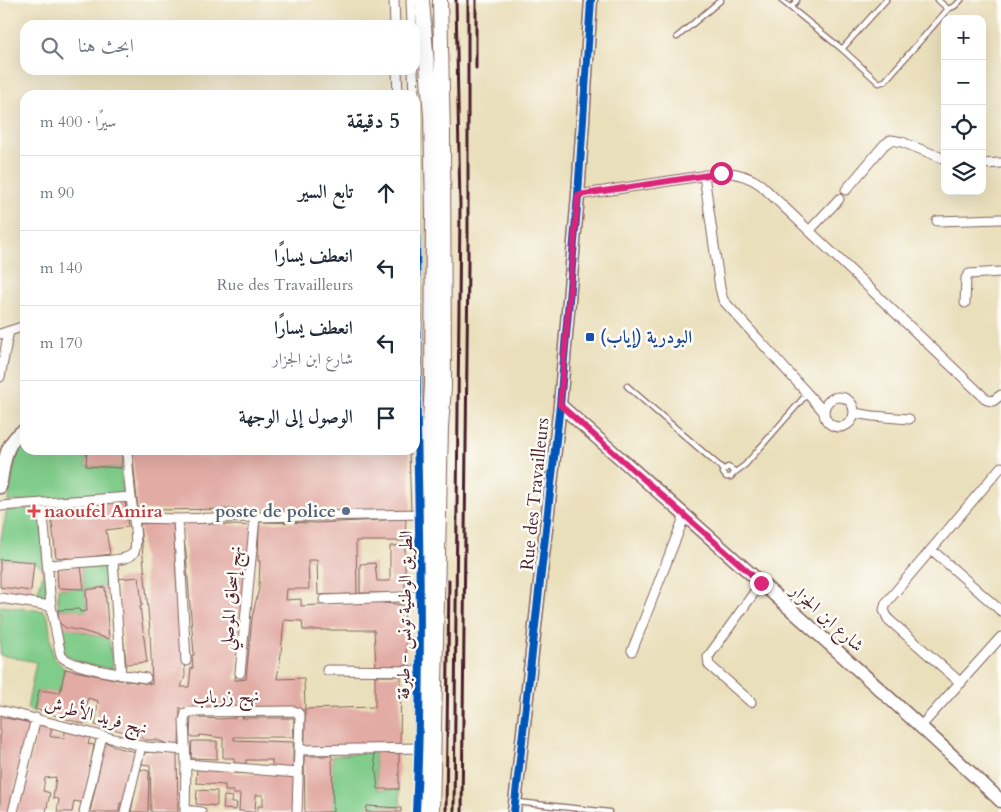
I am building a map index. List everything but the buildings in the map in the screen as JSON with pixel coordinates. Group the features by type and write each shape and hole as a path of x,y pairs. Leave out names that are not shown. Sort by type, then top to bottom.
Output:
{"main road":[{"name":"الطريق الوطنية تونس - طبرقة","path":"420,812 422,514 425,428 432,383 433,211 431,117 422,0"},
{"name":"الطريق الوطنية تونس - طبرقة","path":"432,812 425,428 444,387 440,0"}],"street":[{"path":"394,0 395,20"},
{"path":"411,0 412,20"},
{"name":"Rue des Travailleurs","path":"517,809 560,405 578,195 591,0"},
{"path":"397,75 398,90"},
{"path":"413,75 414,90"},
{"path":"846,190 884,145 891,140 902,142 941,157"},
{"path":"986,164 1001,163"},
{"path":"578,195 730,172 750,178 761,185 987,400 993,401 1001,395"},
{"path":"704,175 723,300 824,412 828,422 838,427 849,423 854,412 850,402 839,397 828,401 824,412"},
{"path":"809,231 839,199"},
{"path":"937,221 1001,219"},
{"path":"965,303 966,278 969,274 1001,272"},
{"path":"420,278 425,428"},
{"path":"0,334 20,327"},
{"path":"0,377 9,330"},
{"name":"شارع ابن الجزار","path":"560,405 921,726 1001,801"},
{"path":"854,412 910,419"},
{"path":"0,487 8,448 20,433"},
{"path":"49,565 113,560 126,558 134,553 134,518 127,455"},
{"path":"961,684 888,619 884,610 886,603 1001,467"},
{"path":"0,506 131,496"},
{"path":"42,503 49,565 51,606 62,658 121,675 146,678"},
{"path":"134,518 178,519 422,514"},
{"path":"632,651 685,515"},
{"name":"نهج إسحاق الموصلي","path":"240,673 255,517"},
{"path":"178,519 186,661"},
{"path":"932,550 1001,611"},
{"path":"113,560 121,675"},
{"path":"751,702 709,665 708,657 761,583"},
{"path":"324,600 421,596"},
{"path":"0,598 51,606"},
{"path":"921,726 961,684 1001,637"},
{"path":"327,670 421,670"},
{"name":"نهج فريد الأطرش","path":"0,710 141,746 185,750"},
{"name":"نهج زرياب","path":"185,811 186,764 184,720 187,712 294,711 300,716 299,750"},
{"path":"13,812 36,718"},
{"path":"84,812 102,736"},
{"path":"125,812 141,746"},
{"path":"297,812 299,750 420,748 416,812"},
{"path":"186,764 246,770 298,772"},
{"path":"185,811 201,812"}],"lane":[{"path":"677,38 721,0"},
{"path":"781,0 842,49 879,82 885,81 948,9 956,6 961,0"},
{"path":"790,8 798,0"},
{"path":"842,49 886,0"},
{"path":"938,0 948,9"},
{"path":"627,386 724,470 724,476 728,478 745,465 808,394"},
{"path":"724,470 728,467 734,473"},
{"path":"517,809 609,812"}],"green space":[{"path":"20,449 20,455 87,455 86,466 121,468 123,496 8,502 17,452"},
{"path":"40,508 47,599 36,599 43,574 42,567 34,562 0,559 0,542 7,510"},
{"path":"105,565 110,570 110,587 85,589 87,611 80,612 78,609 58,610 58,588 84,589 81,566"},
{"path":"0,606 44,611 48,617 53,657 65,669 60,694 39,690 34,712 27,709 36,662 0,655"},
{"path":"62,625 109,639 113,669 83,664 64,654"},
{"path":"374,751 378,789 399,789 401,808 367,806 366,812 332,812 332,756"}],"railway":[{"path":"454,812 460,206 456,0"},
{"path":"462,812 468,261 468,0"},
{"path":"476,0 476,68"},
{"path":"446,812 449,580"}],"cycle path":[{"path":"514,812 560,405 578,195 591,0"},
{"path":"416,812 420,621 418,455"}],"place":[{"name":"البودرية (إياب)","path":"590,337"},
{"name":"naoufel Amira","path":"34,511"},
{"name":"poste de police","path":"346,511"}],"route":[{"path":"721,173 578,195 560,405 761,583"}]}
